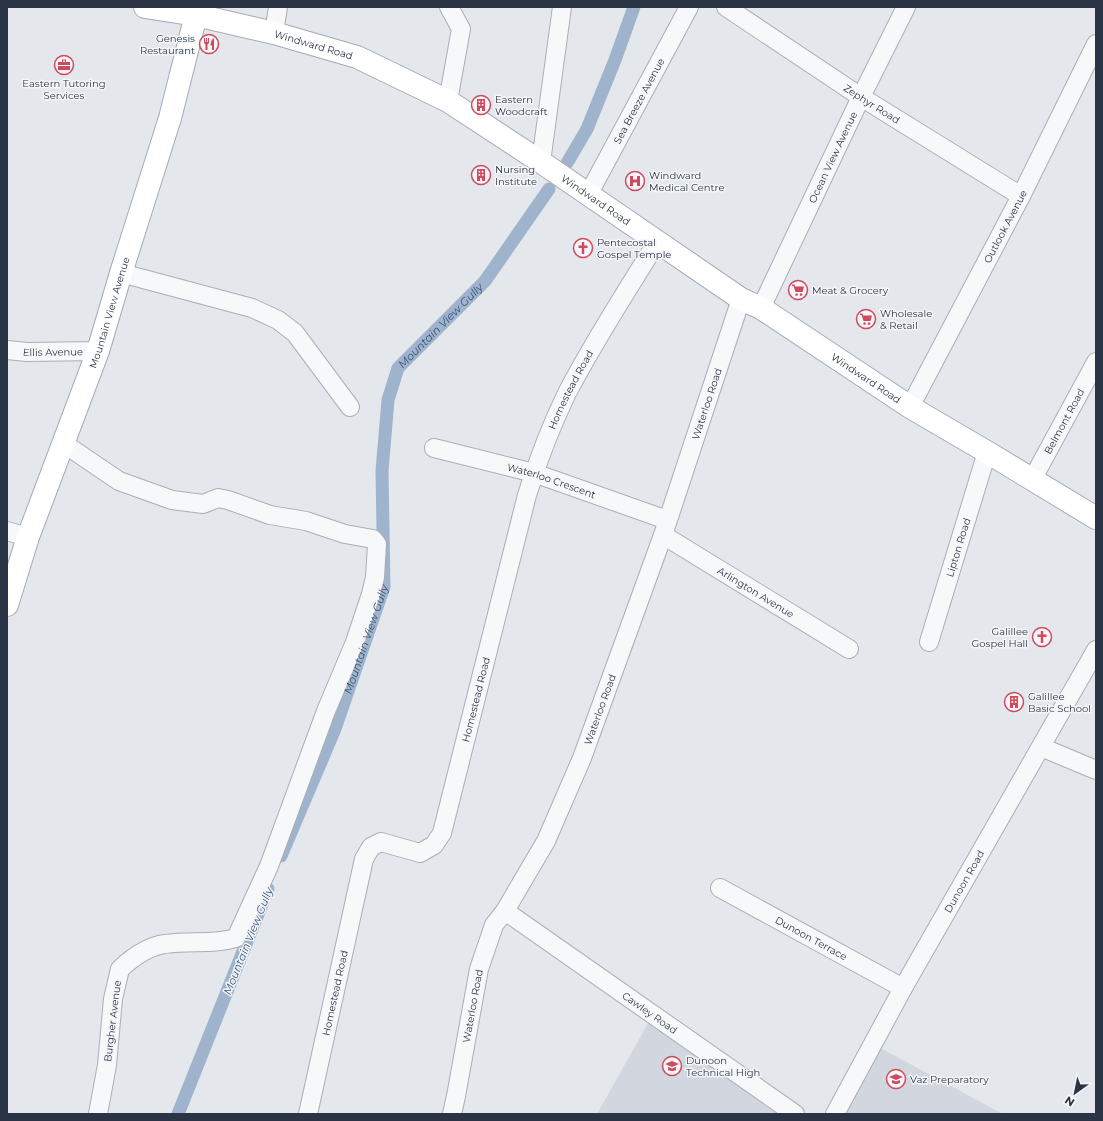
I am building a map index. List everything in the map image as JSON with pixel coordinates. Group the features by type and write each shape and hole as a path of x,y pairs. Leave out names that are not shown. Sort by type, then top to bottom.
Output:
{"main road":[{"name":"Windward Road","path":"145,7 196,15 274,33 357,57 448,101 541,162 741,299 761,308 910,407 1096,518"},
{"name":"Mountain View Avenue","path":"7,605 28,537 98,351 170,118 196,15"}],"street":[{"path":"274,33 278,7"},
{"path":"448,101 461,29 449,7"},
{"path":"541,162 562,7"},
{"name":"Sea Breeze Avenue","path":"588,195 689,7"},
{"name":"Zephyr Road","path":"726,7 861,97 1021,196"},
{"name":"Ocean View Avenue","path":"761,308 861,97 906,7"},
{"name":"Outlook Avenue","path":"910,407 1021,196 1096,44"},
{"name":"Homestead Road","path":"308,1114 364,859 371,848 381,842 420,853 434,845 442,833 527,495 534,473 574,381 592,348 657,242"},
{"path":"121,273 252,308 278,320 295,333 350,407"},
{"name":"Waterloo Road","path":"452,1114 479,969 494,925 505,911 546,841 582,758 665,528 741,299"},
{"name":"Ellis Avenue","path":"7,350 26,352 98,351"},
{"name":"Belmont Road","path":"1032,480 1096,362"},
{"name":"Burgher Avenue","path":"63,443 119,480 172,500 202,504 218,498 228,500 270,515 306,521 345,534 373,539 378,544 375,577 355,642 326,711 269,866 236,938 225,941 164,944 143,951 120,969 113,999 107,1065 98,1114"},
{"name":"Waterloo Crescent","path":"434,448 534,473 665,528"},
{"name":"Lipton Road","path":"929,642 987,452"},
{"name":"Arlington Avenue","path":"665,528 849,649"},
{"path":"7,531 28,537"},
{"name":"Dunoon Road","path":"836,1114 903,988 1096,650"},
{"path":"1041,747 1096,770"},
{"name":"Dunoon Terrace","path":"720,888 903,988"},
{"name":"Cawley Road","path":"505,911 795,1114"}],"shaded area":[{"name":"Dunoon Technical High","path":"651,1018 790,1114 597,1114"},
{"name":"Vaz Preparatory","path":"873,1044 1003,1114 834,1114"}],"waterway":[{"name":"Mountain View Gully","path":"567,163 587,129 615,60 634,7"},
{"name":"Mountain View Gully","path":"281,856 335,729 384,587 382,471 388,400 398,368 485,281 549,189"},
{"name":"Mountain View Gully","path":"178,1114 268,889"}],"place":[{"name":"Genesis Restaurant","path":"209,44"},
{"name":"Eastern Tutoring Services","path":"64,65"},
{"name":"Eastern Woodcraft","path":"481,105"},
{"name":"Nursing Institute","path":"481,175"},
{"name":"Windward Medical Centre","path":"635,181"},
{"name":"Pentecostal Gospel Temple","path":"583,248"},
{"name":"Meat & Grocery","path":"798,290"},
{"name":"Wholesale & Retail","path":"866,319"},
{"name":"Galillee Gospel Hall","path":"1042,637"},
{"name":"Galillee Basic School","path":"1014,702"},
{"name":"Dunoon Technical High","path":"672,1066"},
{"name":"Vaz Preparatory","path":"896,1079"}]}
